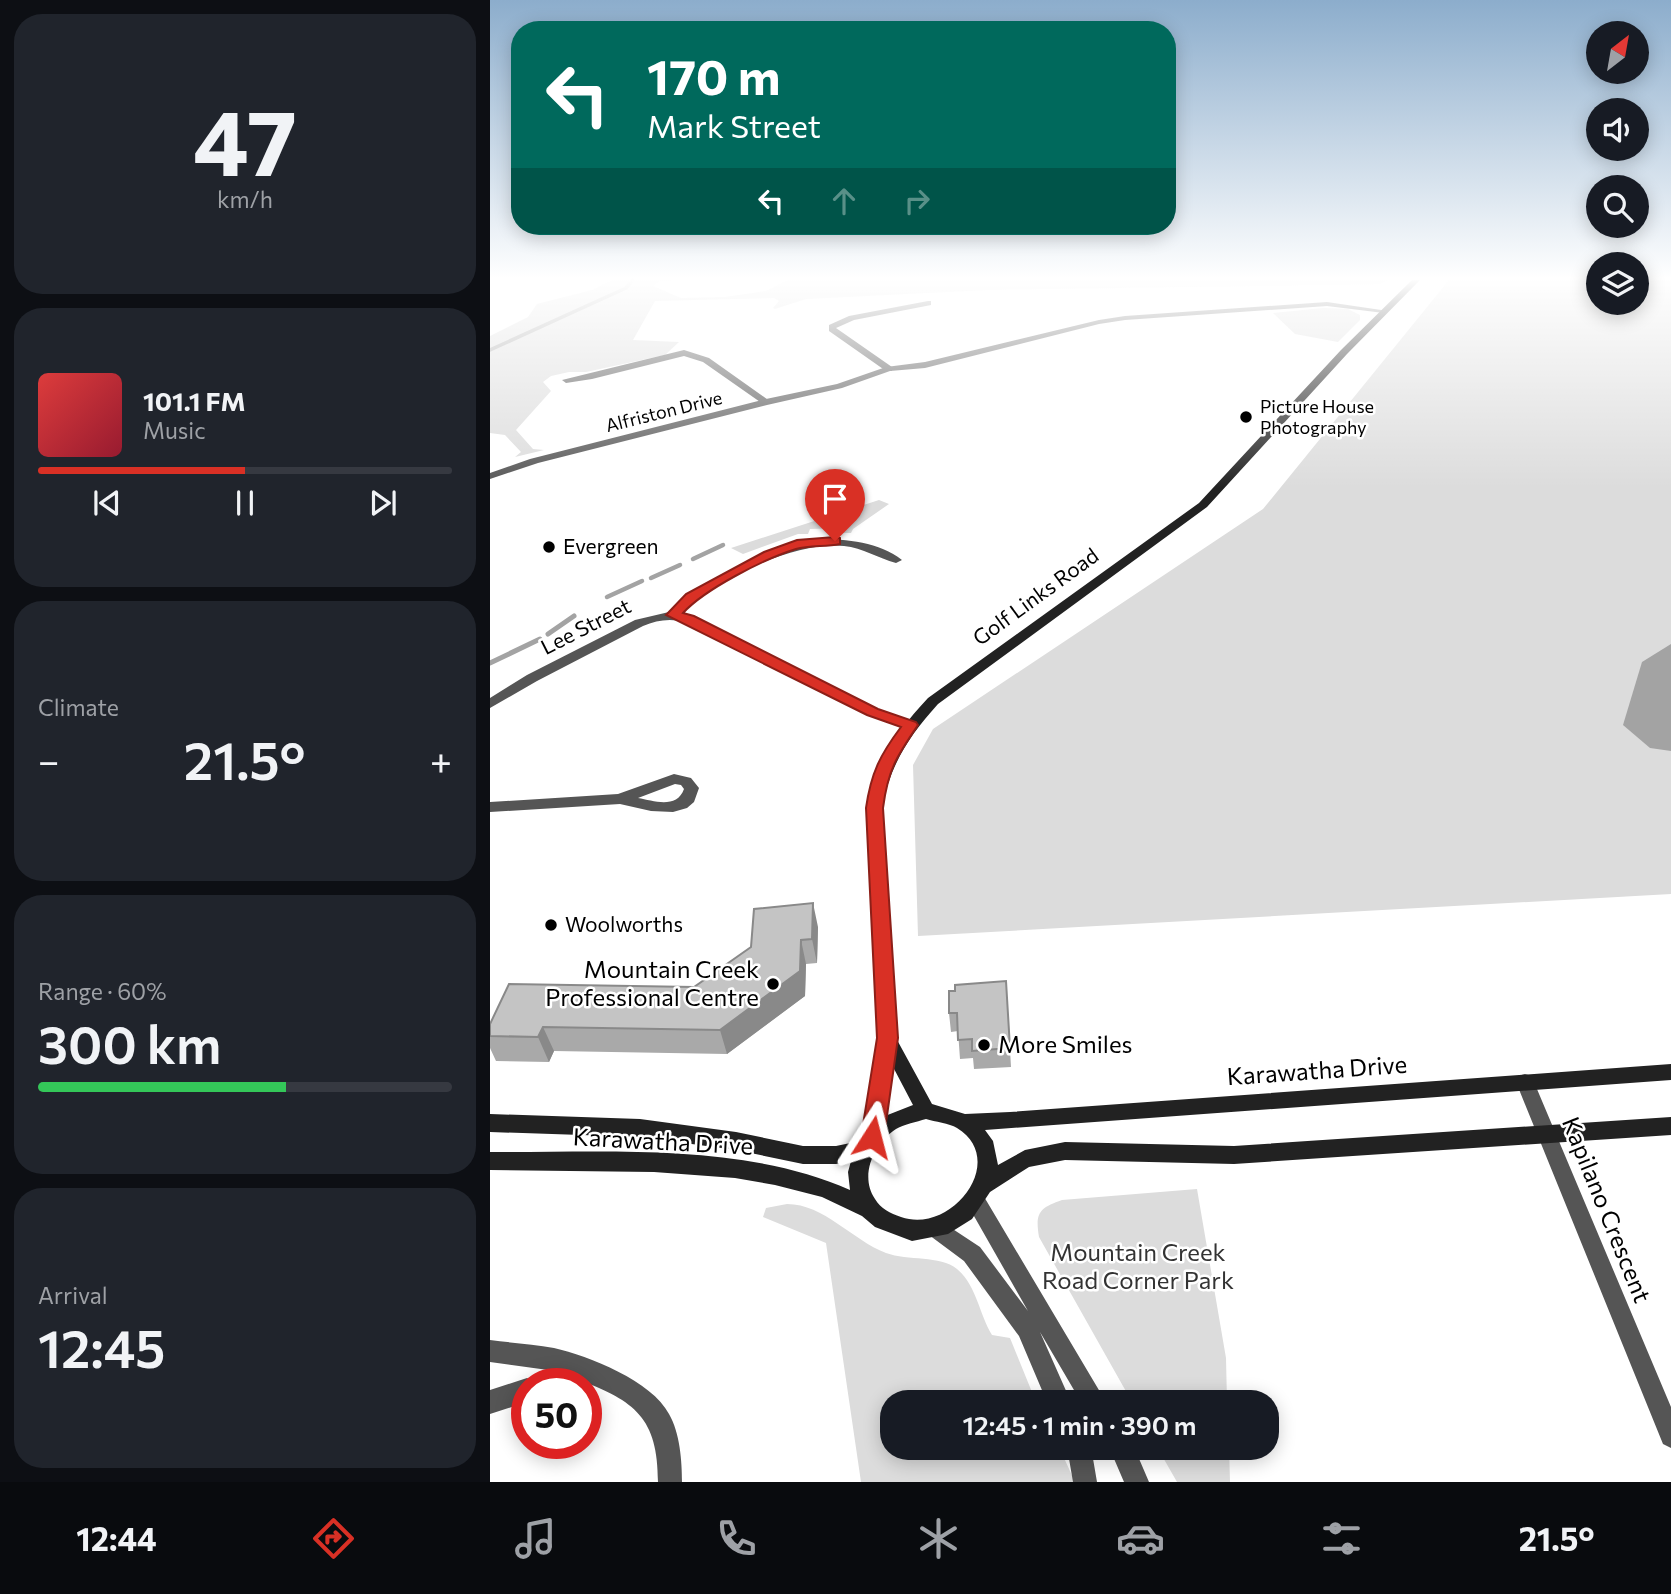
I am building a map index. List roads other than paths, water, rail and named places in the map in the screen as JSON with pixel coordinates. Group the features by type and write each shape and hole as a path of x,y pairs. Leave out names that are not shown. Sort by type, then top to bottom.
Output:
{"main road":[{"name":"Golf Links Road","path":"868,1143 887,1038 875,808 878,785 887,757 910,725 933,701 1203,505 1348,349"},
{"name":"Golf Links Road","path":"887,1038 926,1111"},
{"name":"Karawatha Drive","path":"966,1122 1010,1121 1671,1072"},
{"path":"981,1194 989,1167 987,1150 979,1134 966,1122 948,1114 926,1111 906,1115 887,1124 868,1143 858,1164 860,1195 869,1209 898,1228 917,1230 936,1228 965,1213 981,1194 1025,1159 1065,1151 1234,1155 1671,1126"},
{"name":"Karawatha Drive","path":"490,1123 640,1128 736,1141 803,1155 836,1155 868,1143"},
{"name":"Karawatha Drive","path":"490,1161 670,1164 751,1171 817,1186 869,1209"}],"street":[{"path":"860,349 889,369"},
{"name":"Alfriston Drive","path":"490,476 519,465 766,402 834,388 889,369 925,365 992,349"},
{"path":"566,380 684,353 706,360 766,402"},
{"name":"Lee Street","path":"490,704 532,678 639,623 655,617 673,615 690,597 701,590 769,554 797,544 848,542 873,549 896,560"},
{"path":"673,615 689,619 872,712 910,725"},
{"path":"490,807 620,799"},
{"name":"Kapilano Crescent","path":"1525,1082 1671,1436"},
{"path":"981,1194 1087,1390"},
{"path":"936,1228 972,1254 1027,1328 1054,1390"},
{"path":"490,1351 555,1360 571,1368"},
{"path":"602,1378 620,1384 641,1399 660,1420 670,1462 670,1482"},
{"path":"490,1402 511,1395"},
{"path":"1082,1460 1086,1482"},
{"path":"1127,1460 1137,1482"}],"waterway":[{"path":"693,559 723,545"},
{"path":"651,578 680,565"},
{"path":"607,597 642,581"},
{"path":"548,634 574,616"},
{"path":"490,663 540,639"}],"place":[{"name":"Picture House Photography","path":"1246,417"},
{"name":"Evergreen","path":"549,547"},
{"name":"Woolworths","path":"551,925"},
{"name":"Mountain Creek Professional Centre","path":"773,984"},
{"name":"More Smiles","path":"984,1045"}],"park label":[{"name":"Mountain Creek Road Corner Park","path":"1138,1267"}]}
